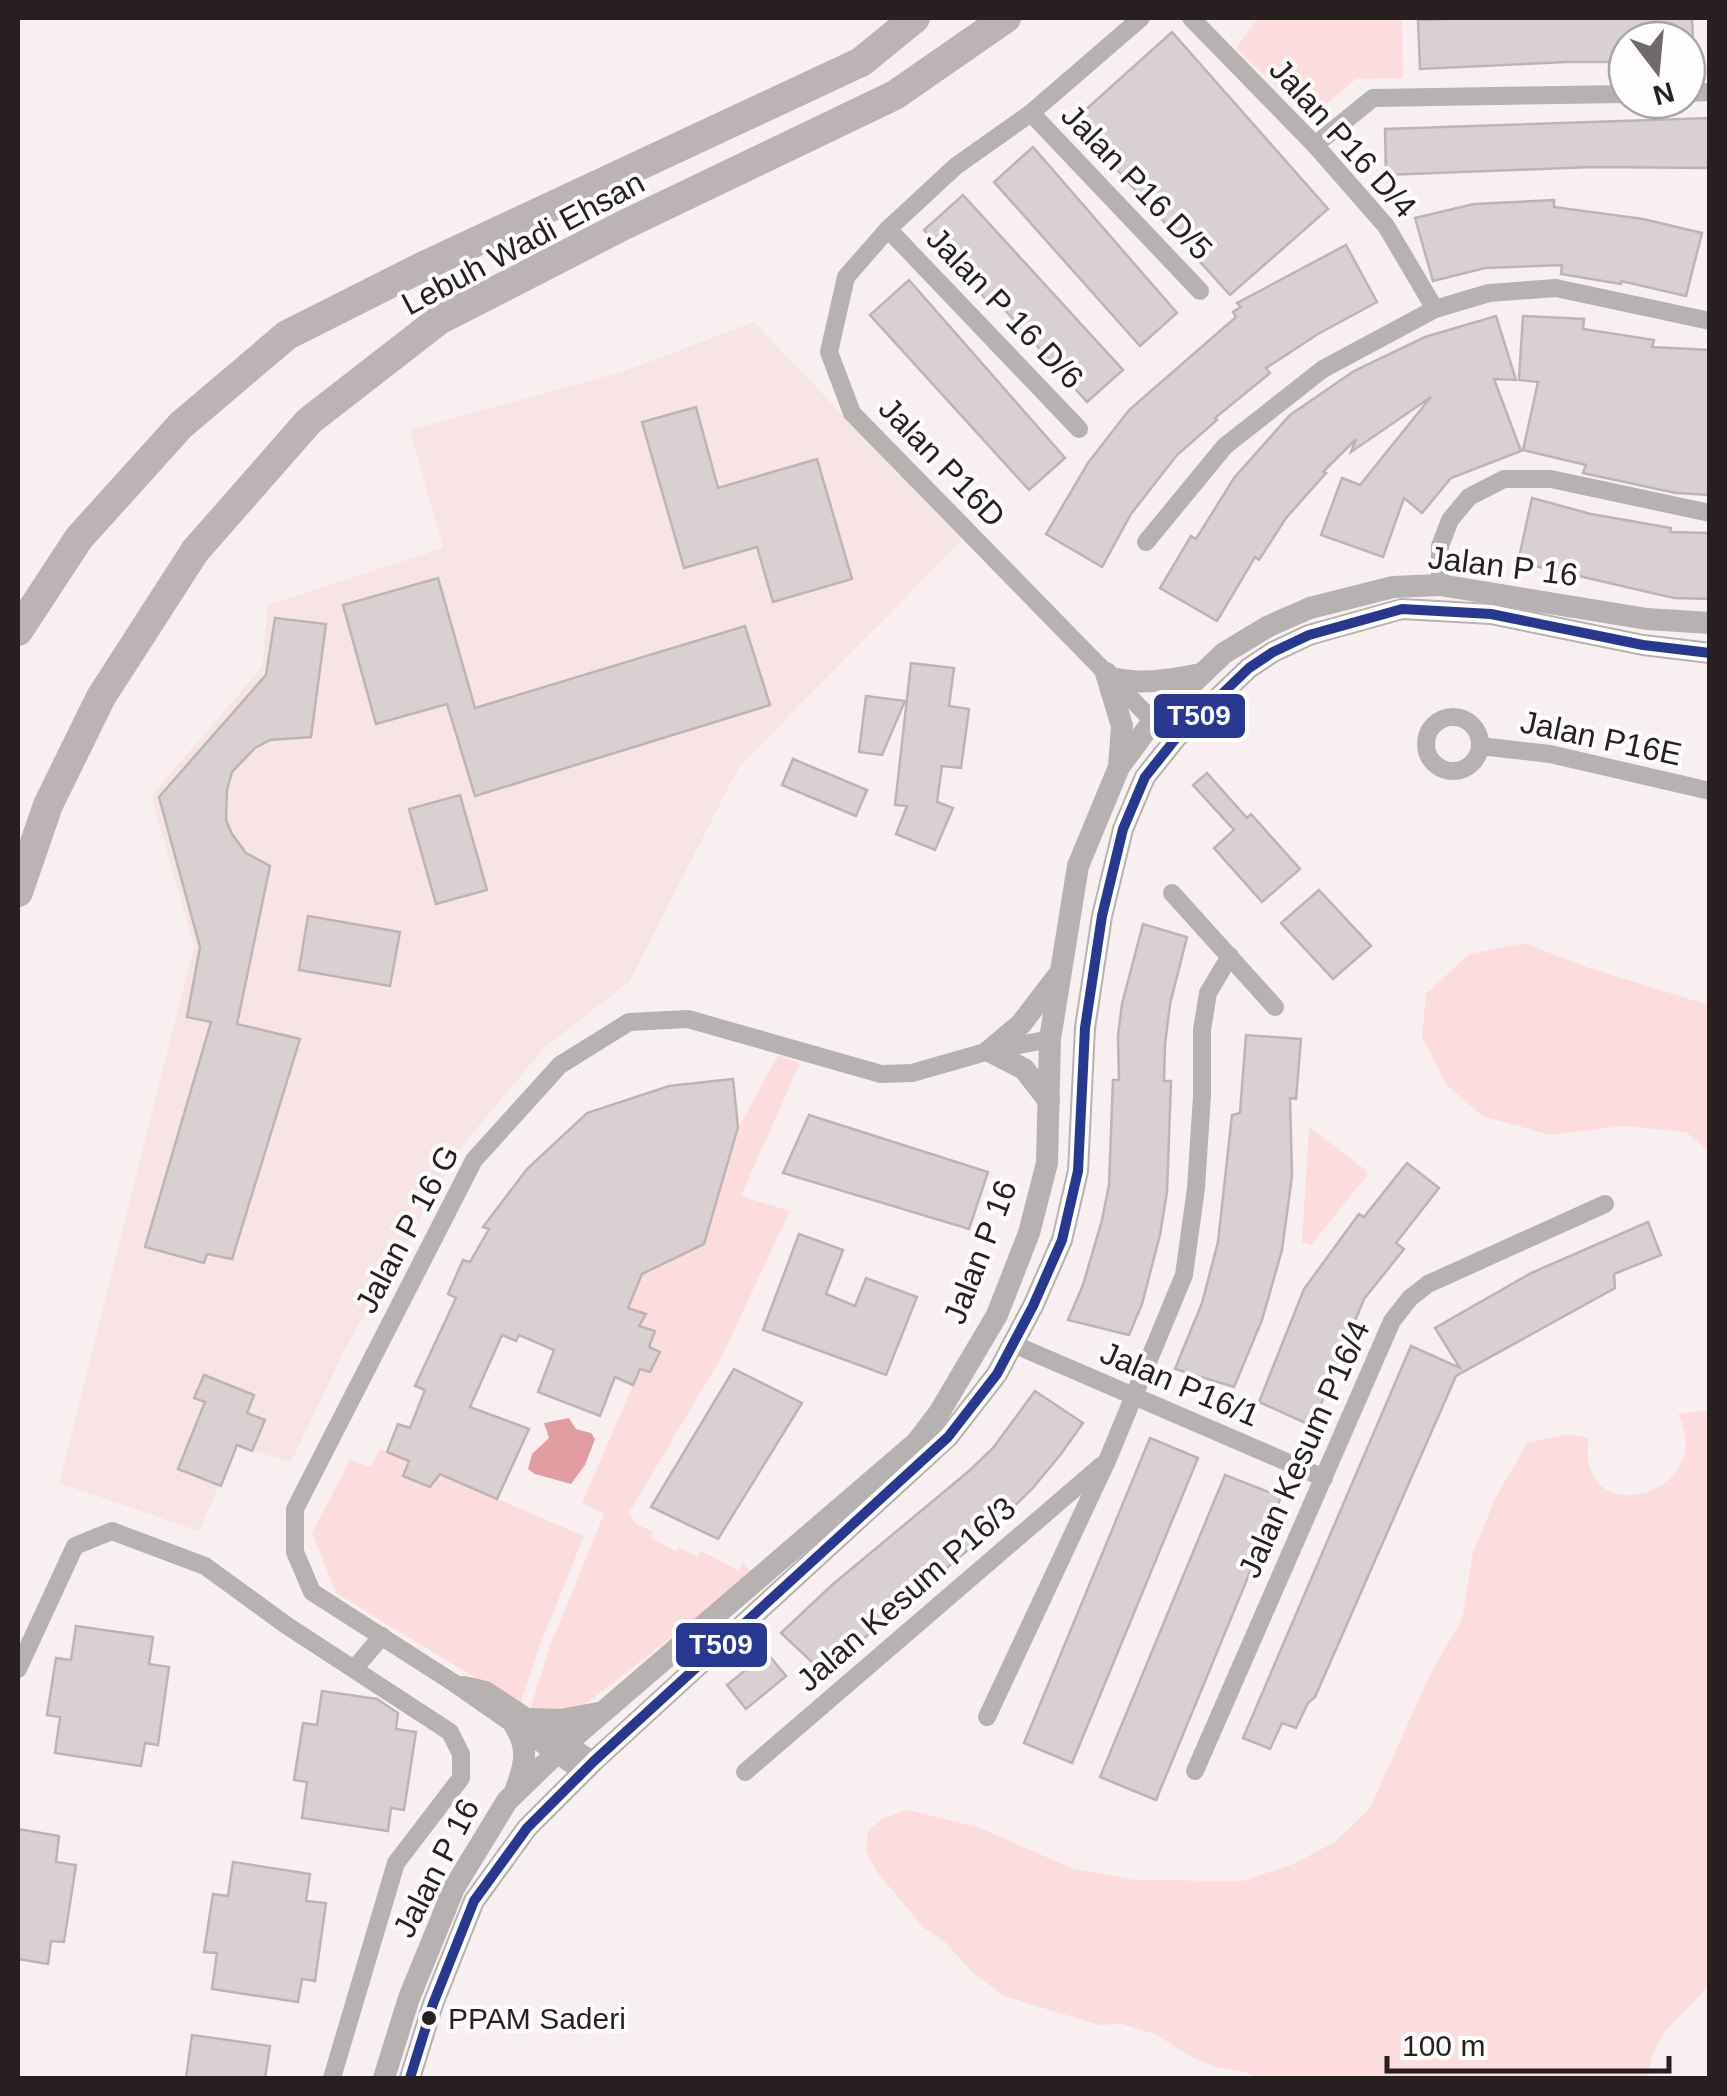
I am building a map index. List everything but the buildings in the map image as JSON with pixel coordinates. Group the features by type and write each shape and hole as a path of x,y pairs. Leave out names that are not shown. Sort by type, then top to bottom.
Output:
{"main road":[{"name":"Lebuh Wadi Ehsan","path":"18,631 79,538 181,425 287,335 443,257 861,62 915,18"},
{"name":"Lebuh Wadi Ehsan","path":"18,892 48,805 101,698 195,551 308,421 439,320 624,225 896,94 1006,18"}],"street":[{"name":"Jalan P16D","path":"1141,18 1031,113 956,166 888,229 846,276 829,352 852,413 1153,721"},
{"name":"Jalan P16 D/4","path":"1192,18 1315,145 1386,226 1435,309"},
{"path":"1315,145 1373,98 1607,94"},
{"name":"Jalan P16 D/5","path":"1031,113 1200,292"},
{"name":"Jalan P 16 D/6","path":"888,229 1079,429"},
{"path":"1146,542 1239,435 1323,368 1435,309 1490,293 1556,288 1710,322"},
{"path":"1440,585 1440,546 1450,520 1470,497 1504,479 1551,479 1710,513"},
{"name":"Jalan P 16","path":"384,2078 409,1998 454,1888 507,1800 604,1711 917,1442 939,1413 997,1315 1029,1233 1047,1164 1050,1039 1078,866 1119,767 1153,721 1224,653 1269,626 1310,608 1393,587 1440,585 1646,619 1710,623"},
{"name":"Jalan P 16","path":"410,2078 433,2004 474,1901 527,1828 588,1766 948,1438 989,1386 1062,1240 1078,1171 1084,1028 1102,916 1123,828 1146,777 1177,737 1249,668 1273,652 1310,635 1402,609 1491,614 1643,645 1710,653"},
{"path":"1119,767 1122,726 1108,676 1153,682 1203,673"},
{"path":"1146,777 1153,721 1176,721 1210,706"},
{"name":"Jalan P16E","path":"1480,746 1550,754 1710,791"},
{"path":"1172,893 1275,1007"},
{"path":"1078,1171 1065,1062 1050,1039 1068,1018 1102,916"},
{"name":"Jalan Kesum P16/3","path":"986,1716 1106,1461 1184,1275 1196,1188 1202,1030 1208,993 1230,956"},
{"path":"1049,1101 1024,1068 989,1052 1022,1024 1061,971"},
{"name":"Jalan P 16 G","path":"588,1766 524,1722 454,1683 312,1592 295,1552 295,1509 474,1160 560,1065 629,1022 688,1019 880,1074 912,1074 1050,1039"},
{"name":"Jalan Kesum P16/4","path":"1196,1771 1392,1321 1410,1298 1428,1284 1605,1204"},
{"name":"Jalan P16/1","path":"1013,1344 1324,1478"},
{"name":"Jalan Kesum P16/3","path":"745,1772 1106,1461"},
{"path":"18,1668 75,1546 112,1531 205,1566 286,1625 450,1732 460,1754 461,1778 396,1863 332,2078"},
{"path":"354,1669 382,1636"},
{"path":"515,1793 524,1767 524,1722 561,1720 604,1711"}],"shaded area":[{"path":"1258,18 1402,18 1403,78 1356,79 1309,118 1236,48"},
{"path":"754,322 962,540 739,767 629,982 545,1047 462,1146 346,1347 291,1462 237,1446 199,1531 59,1483 194,946 151,796 262,667 268,605 443,548 410,430 622,372"},
{"path":"1524,943 1589,968 1709,1005 1709,1152 1686,1132 1624,1126 1550,1135 1482,1116 1447,1085 1422,1038 1426,994 1469,954"},
{"path":"778,1055 800,1063 741,1196 790,1211 721,1358 629,1513 636,1524 653,1532 651,1538 697,1557 701,1551 738,1570 743,1563 750,1570 749,1577 578,1710 530,1709 550,1646 604,1514 582,1503 640,1369 650,1372 660,1353 649,1347 655,1331 639,1326 646,1314 627,1308 642,1274 704,1244 739,1127"},
{"path":"1309,1127 1367,1171 1311,1245 1302,1242"},
{"path":"1709,1410 1709,1983 1663,2035 1651,2060 1648,2078 1257,2078 1191,2057 1155,2034 1122,2024 1099,2025 1004,1996 972,1972 944,1941 924,1928 877,1872 866,1851 868,1831 883,1818 908,1810 980,1828 1074,1869 1136,1880 1242,1881 1293,1864 1335,1842 1370,1808 1432,1670 1462,1620 1473,1552 1496,1497 1527,1443 1568,1434 1589,1438 1590,1468 1602,1486 1621,1494 1643,1493 1664,1483 1680,1466 1686,1443 1678,1414"},
{"path":"569,1418 576,1429 591,1433 595,1439 585,1465 571,1484 528,1469 532,1454 549,1438 544,1423"},
{"path":"380,1449 409,1461 404,1476 430,1487 437,1473 584,1536 520,1705 336,1593 312,1533 350,1460 371,1467"}],"transit line":[{"name":"T509","path":"410,2078 433,2004 474,1901 527,1828 594,1761 948,1437 997,1374 1062,1240 1078,1171 1085,1028 1102,916 1123,829 1145,777 1177,737 1249,668 1273,652 1309,635 1402,609 1491,614 1643,645 1710,653"}],"place":[{"name":"PPAM Saderi","path":"429,2018"}]}
